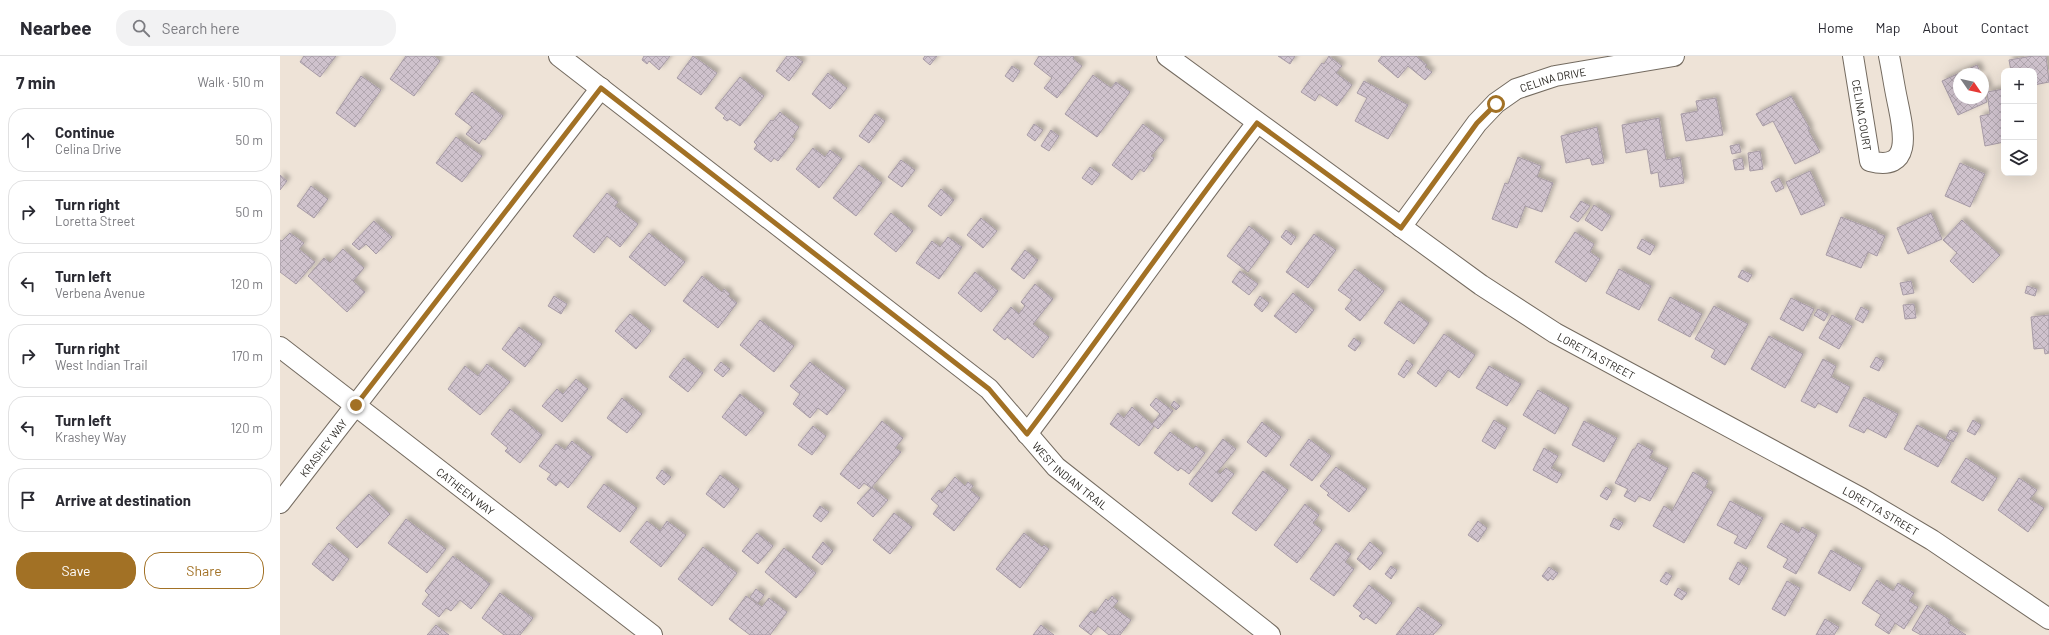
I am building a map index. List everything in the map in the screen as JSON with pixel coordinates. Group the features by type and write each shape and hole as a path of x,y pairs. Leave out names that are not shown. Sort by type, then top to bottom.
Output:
{"street":[{"name":"WEST INDIAN TRAIL","path":"559,56 989,389 1056,467 1270,635"},
{"name":"LORETTA STREET","path":"1167,56 1481,285 1556,333 1861,498 1932,540 2049,619"},
{"name":"CELINA DRIVE","path":"1401,228 1477,123 1496,104 1516,89 1555,76 1674,56"},
{"name":"CELINA COURT","path":"1854,56 1870,161 1880,163 1890,163 1898,158 1903,149 1903,130 1890,56"},
{"name":"KRASHEY WAY","path":"280,503 601,88"},
{"path":"1027,434 1078,368 1210,184 1257,123"},
{"name":"CATHEEN WAY","path":"280,347 652,635"}],"building":[{"path":"304,56 336,56 320,77 300,62"},
{"path":"406,56 434,56 440,61 414,96 390,79"},
{"path":"644,56 670,56 659,70 649,61 647,64 642,60"},
{"path":"693,56 717,73 701,95 677,78"},
{"path":"787,56 795,56 803,62 789,81 776,71"},
{"path":"925,56 937,56 930,65 923,59"},
{"path":"1039,56 1074,56 1073,59 1082,66 1057,98 1044,88 1052,78 1034,64"},
{"path":"1278,56 1295,56 1290,64"},
{"path":"1329,56 1342,66 1336,73 1352,85 1337,106 1319,94 1315,101 1301,92 1322,63 1324,64"},
{"path":"1382,56 1416,56 1427,65 1425,67 1432,72 1425,80 1408,66 1398,78 1378,61"},
{"path":"2033,56 2046,56 2049,82 2037,84 2037,68 2010,68 2009,60"},
{"path":"1977,65 1978,68 1970,68"},
{"path":"1012,66 1020,71 1013,82 1005,76"},
{"path":"828,73 847,88 830,109 812,94"},
{"path":"1093,75 1111,88 1116,82 1130,92 1097,137 1065,114"},
{"path":"361,76 381,90 355,127 336,113"},
{"path":"1953,76 1953,104 1983,104 1958,115 1942,81"},
{"path":"740,77 764,96 740,126 730,119 727,121 723,118 725,116 715,108"},
{"path":"1364,81 1408,105 1388,139 1355,121 1367,98 1357,93"},
{"path":"2001,90 2001,143 1985,146 1980,116 1990,114 1989,92"},
{"path":"472,92 503,116 485,140 483,138 479,144 466,134 472,127 455,114"},
{"path":"1791,96 1810,129 1808,130 1820,152 1795,164 1773,121 1763,126 1756,114"},
{"path":"1716,98 1723,135 1686,141 1681,114 1698,111 1696,101"},
{"path":"780,112 799,127 792,137 795,139 778,161 774,158 771,162 754,149 757,145 754,142 771,120 773,121"},
{"path":"875,114 885,121 869,143 859,136"},
{"path":"1659,118 1666,160 1680,157 1684,183 1660,187 1658,172 1651,174 1647,149 1626,153 1622,125"},
{"path":"1034,124 1043,130 1035,141 1027,135"},
{"path":"1143,124 1164,140 1151,156 1154,158 1144,172 1140,169 1132,180 1112,165"},
{"path":"1597,127 1604,163 1592,165 1590,158 1566,163 1561,136"},
{"path":"1051,130 1059,136 1049,151 1041,146"},
{"path":"456,137 482,156 462,182 436,163"},
{"path":"1739,144 1741,152 1732,154 1730,146"},
{"path":"813,148 825,157 830,150 842,159 819,188 796,169"},
{"path":"1760,151 1763,169 1750,171 1748,153"},
{"path":"1518,157 1541,166 1537,177 1553,183 1542,212 1525,206 1517,228 1492,219 1505,183 1508,184"},
{"path":"1742,158 1744,169 1735,170 1733,160"},
{"path":"901,160 915,170 902,187 888,177"},
{"path":"1960,163 1985,174 1970,207 1945,196"},
{"path":"859,165 882,183 856,216 833,198"},
{"path":"1090,167 1100,174 1092,185 1082,178"},
{"path":"1810,171 1825,205 1801,215 1786,182"},
{"path":"280,175 287,181 280,190"},
{"path":"1779,178 1784,188 1776,192 1771,182"},
{"path":"311,186 328,199 314,218 297,206"},
{"path":"941,189 954,200 941,216 928,206"},
{"path":"607,193 618,202 615,206 638,224 620,247 607,236 594,253 573,236"},
{"path":"1581,201 1590,206 1578,222 1570,217"},
{"path":"1594,205 1611,216 1602,231 1585,220"},
{"path":"891,213 913,231 896,252 874,234"},
{"path":"1931,213 1942,239 1908,254 1897,228"},
{"path":"1841,217 1877,231 1877,233 1885,236 1877,256 1868,252 1861,268 1826,255"},
{"path":"981,218 997,231 983,248 967,235"},
{"path":"1962,220 2000,255 1973,283 1950,261 1957,253 1943,240"},
{"path":"374,221 392,237 376,254 366,244 359,250 352,244"},
{"path":"1249,226 1270,242 1248,272 1227,256"},
{"path":"1286,230 1296,237 1291,245 1281,237"},
{"path":"1575,232 1594,244 1590,252 1600,259 1586,282 1555,262"},
{"path":"290,233 304,243 299,249 315,262 296,284 280,272 280,240 282,241"},
{"path":"649,233 685,262 665,286 629,257"},
{"path":"1314,234 1336,250 1308,288 1286,272"},
{"path":"948,237 962,247 939,279 916,263 932,241 940,247"},
{"path":"1642,239 1655,246 1650,255 1637,248"},
{"path":"343,249 364,268 353,281 365,292 347,312 308,276 324,258 330,263"},
{"path":"1025,250 1038,260 1024,279 1011,269"},
{"path":"1355,269 1384,291 1360,321 1345,309 1352,300 1338,290"},
{"path":"1619,269 1651,286 1639,310 1606,293"},
{"path":"1742,270 1752,275 1748,282 1738,277"},
{"path":"1240,271 1258,284 1249,295 1232,282"},
{"path":"975,272 998,291 981,312 958,293"},
{"path":"702,276 722,292 724,289 730,294 728,296 737,303 718,328 683,301"},
{"path":"1911,281 1914,293 1903,295 1900,283"},
{"path":"1035,284 1053,299 1033,324 1049,337 1033,358 1007,337 1005,340 993,330 1011,307 1019,314 1025,306 1021,302"},
{"path":"2027,286 2037,289 2035,296 2025,293"},
{"path":"1293,293 1314,310 1296,333 1274,316"},
{"path":"554,296 567,304 561,314 548,306"},
{"path":"1260,296 1269,303 1262,312 1254,305"},
{"path":"1670,297 1702,314 1690,337 1658,320"},
{"path":"1791,298 1814,309 1803,331 1780,319"},
{"path":"1399,301 1429,323 1414,344 1384,323"},
{"path":"1914,304 1916,318 1905,319 1903,305"},
{"path":"1714,306 1748,324 1725,365 1711,357 1715,350 1695,339"},
{"path":"1861,307 1869,311 1863,323 1855,319"},
{"path":"1818,309 1828,314 1824,321 1814,315"},
{"path":"630,314 651,331 636,349 615,331"},
{"path":"1832,315 1852,326 1839,349 1819,338"},
{"path":"2049,315 2049,353 2045,354 2044,348 2034,349 2031,317"},
{"path":"760,320 794,346 774,372 740,345"},
{"path":"519,327 542,344 525,367 502,349"},
{"path":"1444,334 1475,355 1459,378 1448,370 1436,387 1417,373"},
{"path":"1769,336 1803,354 1785,388 1751,369"},
{"path":"1354,338 1361,343 1355,351 1348,346"},
{"path":"1876,357 1884,361 1879,371 1870,367"},
{"path":"684,358 703,373 688,392 669,377"},
{"path":"1823,359 1836,366 1831,377 1850,387 1837,413 1818,403 1815,408 1801,401"},
{"path":"1407,360 1413,365 1404,378 1398,374"},
{"path":"721,362 730,369 723,377 714,370"},
{"path":"810,362 846,390 827,415 818,408 810,418 793,404 800,394 790,386"},
{"path":"487,364 510,382 480,415 448,389 465,366 478,376"},
{"path":"1489,366 1521,384 1507,406 1476,388"},
{"path":"576,379 588,389 562,422 542,406 557,389 563,394"},
{"path":"1538,390 1569,408 1555,434 1523,415"},
{"path":"740,394 764,413 746,436 722,417"},
{"path":"1864,397 1898,414 1886,438 1867,428 1864,433 1849,426"},
{"path":"622,398 642,414 627,433 607,418"},
{"path":"1156,398 1173,411 1158,429 1152,424 1160,414 1150,405"},
{"path":"1174,401 1180,406 1176,410 1171,405"},
{"path":"1132,407 1154,426 1139,446 1110,424 1118,413 1124,418"},
{"path":"510,409 542,435 520,463 505,451 508,448 491,434"},
{"path":"1494,420 1507,428 1495,449 1482,441"},
{"path":"1973,420 1981,425 1975,435 1967,431"},
{"path":"882,421 903,438 895,448 901,452 871,488 864,483 859,489 840,474"},
{"path":"1584,421 1617,438 1604,462 1572,445"},
{"path":"1262,422 1281,437 1266,457 1247,442"},
{"path":"1917,425 1951,443 1938,467 1904,449"},
{"path":"813,426 826,436 812,455 798,445"},
{"path":"1950,430 1958,433 1953,442 1946,438"},
{"path":"1170,432 1193,449 1196,446 1205,453 1189,474 1181,468 1178,471 1154,453"},
{"path":"1223,439 1236,449 1217,472 1220,474 1226,468 1234,474 1212,502 1189,484"},
{"path":"1309,439 1331,456 1312,481 1290,465"},
{"path":"572,441 592,457 568,488 560,481 556,486 547,479 551,474 539,466 556,444 565,450"},
{"path":"1638,443 1653,451 1649,458 1668,468 1650,501 1639,496 1635,502 1624,496 1628,489 1615,483 1633,449 1635,449"},
{"path":"1544,448 1558,456 1551,468 1562,474 1557,483 1533,470"},
{"path":"1966,458 1997,478 1983,501 1951,482"},
{"path":"1336,467 1367,489 1349,512 1327,495 1329,493 1320,486"},
{"path":"662,470 671,477 664,485 656,478"},
{"path":"1263,471 1288,490 1256,531 1232,513"},
{"path":"1693,472 1708,481 1705,487 1713,492 1684,543 1653,526 1664,506 1672,511"},
{"path":"720,475 739,489 724,508 706,494"},
{"path":"955,477 965,486 968,482 973,486 970,490 980,498 954,531 933,514 939,506 931,499 939,490 942,493"},
{"path":"2019,478 2037,490 2030,499 2044,508 2028,532 1998,510"},
{"path":"604,484 637,508 620,532 587,507"},
{"path":"872,487 888,500 873,517 857,503"},
{"path":"1606,487 1612,491 1607,500 1600,496"},
{"path":"369,494 390,514 357,548 336,528"},
{"path":"1730,501 1763,518 1746,549 1734,543 1738,536 1717,525"},
{"path":"1305,504 1319,515 1313,523 1322,530 1297,563 1274,545"},
{"path":"820,506 829,512 821,522 813,516"},
{"path":"894,513 912,527 890,554 873,540"},
{"path":"1614,518 1623,523 1619,530 1610,526"},
{"path":"406,519 446,549 427,573 388,543"},
{"path":"647,521 660,531 667,521 686,535 661,567 630,542"},
{"path":"1478,521 1487,528 1478,542 1468,535"},
{"path":"1781,523 1799,533 1802,527 1817,535 1796,574 1783,567 1788,559 1767,547"},
{"path":"757,533 773,546 758,564 742,551"},
{"path":"1024,533 1042,547 1044,545 1049,549 1020,588 996,569"},
{"path":"823,542 833,551 822,565 812,557"},
{"path":"1370,542 1383,553 1370,570 1357,559"},
{"path":"329,543 349,559 333,581 312,564"},
{"path":"1336,543 1351,554 1345,562 1354,569 1334,596 1310,579"},
{"path":"703,547 737,573 712,606 678,579"},
{"path":"784,548 816,573 796,598 765,572"},
{"path":"1831,550 1862,568 1850,591 1818,573"},
{"path":"453,556 490,584 471,609 460,600 451,611 446,608 439,617 422,604 429,595 425,591"},
{"path":"1738,562 1748,568 1739,585 1729,579"},
{"path":"1391,566 1397,570 1391,579 1385,574"},
{"path":"1549,567 1558,573 1553,580 1550,578 1548,581 1542,576"},
{"path":"1666,572 1672,576 1667,585 1660,581"},
{"path":"1877,580 1893,591 1898,583 1914,593 1909,601 1918,607 1904,629 1895,623 1889,634 1875,625 1881,615 1862,603"},
{"path":"1787,581 1800,588 1785,616 1772,609"},
{"path":"1369,585 1392,603 1376,624 1366,617 1364,620 1359,616 1362,613 1353,606"},
{"path":"1678,588 1687,593 1682,600 1674,595"},
{"path":"756,589 764,595 758,603 750,597"},
{"path":"500,593 533,618 520,635 504,635 482,618"},
{"path":"746,596 762,607 769,598 787,612 770,635 750,635 729,619"},
{"path":"1112,596 1118,601 1113,607 1131,620 1120,635 1109,635 1098,626 1091,635 1079,626 1091,611 1095,614 1106,599 1108,601"},
{"path":"1927,605 1950,620 1948,623 1966,635 1921,635 1912,630"},
{"path":"1418,607 1442,625 1433,635 1396,635"},
{"path":"1825,619 1839,627 1834,635 1816,635"},
{"path":"436,625 449,635 427,635"},
{"path":"1041,625 1054,635 1033,635"}],"route":[{"path":"356,405 601,88 989,389 1027,434 1078,368 1210,184 1257,123 1401,228 1477,123 1496,104"}]}
